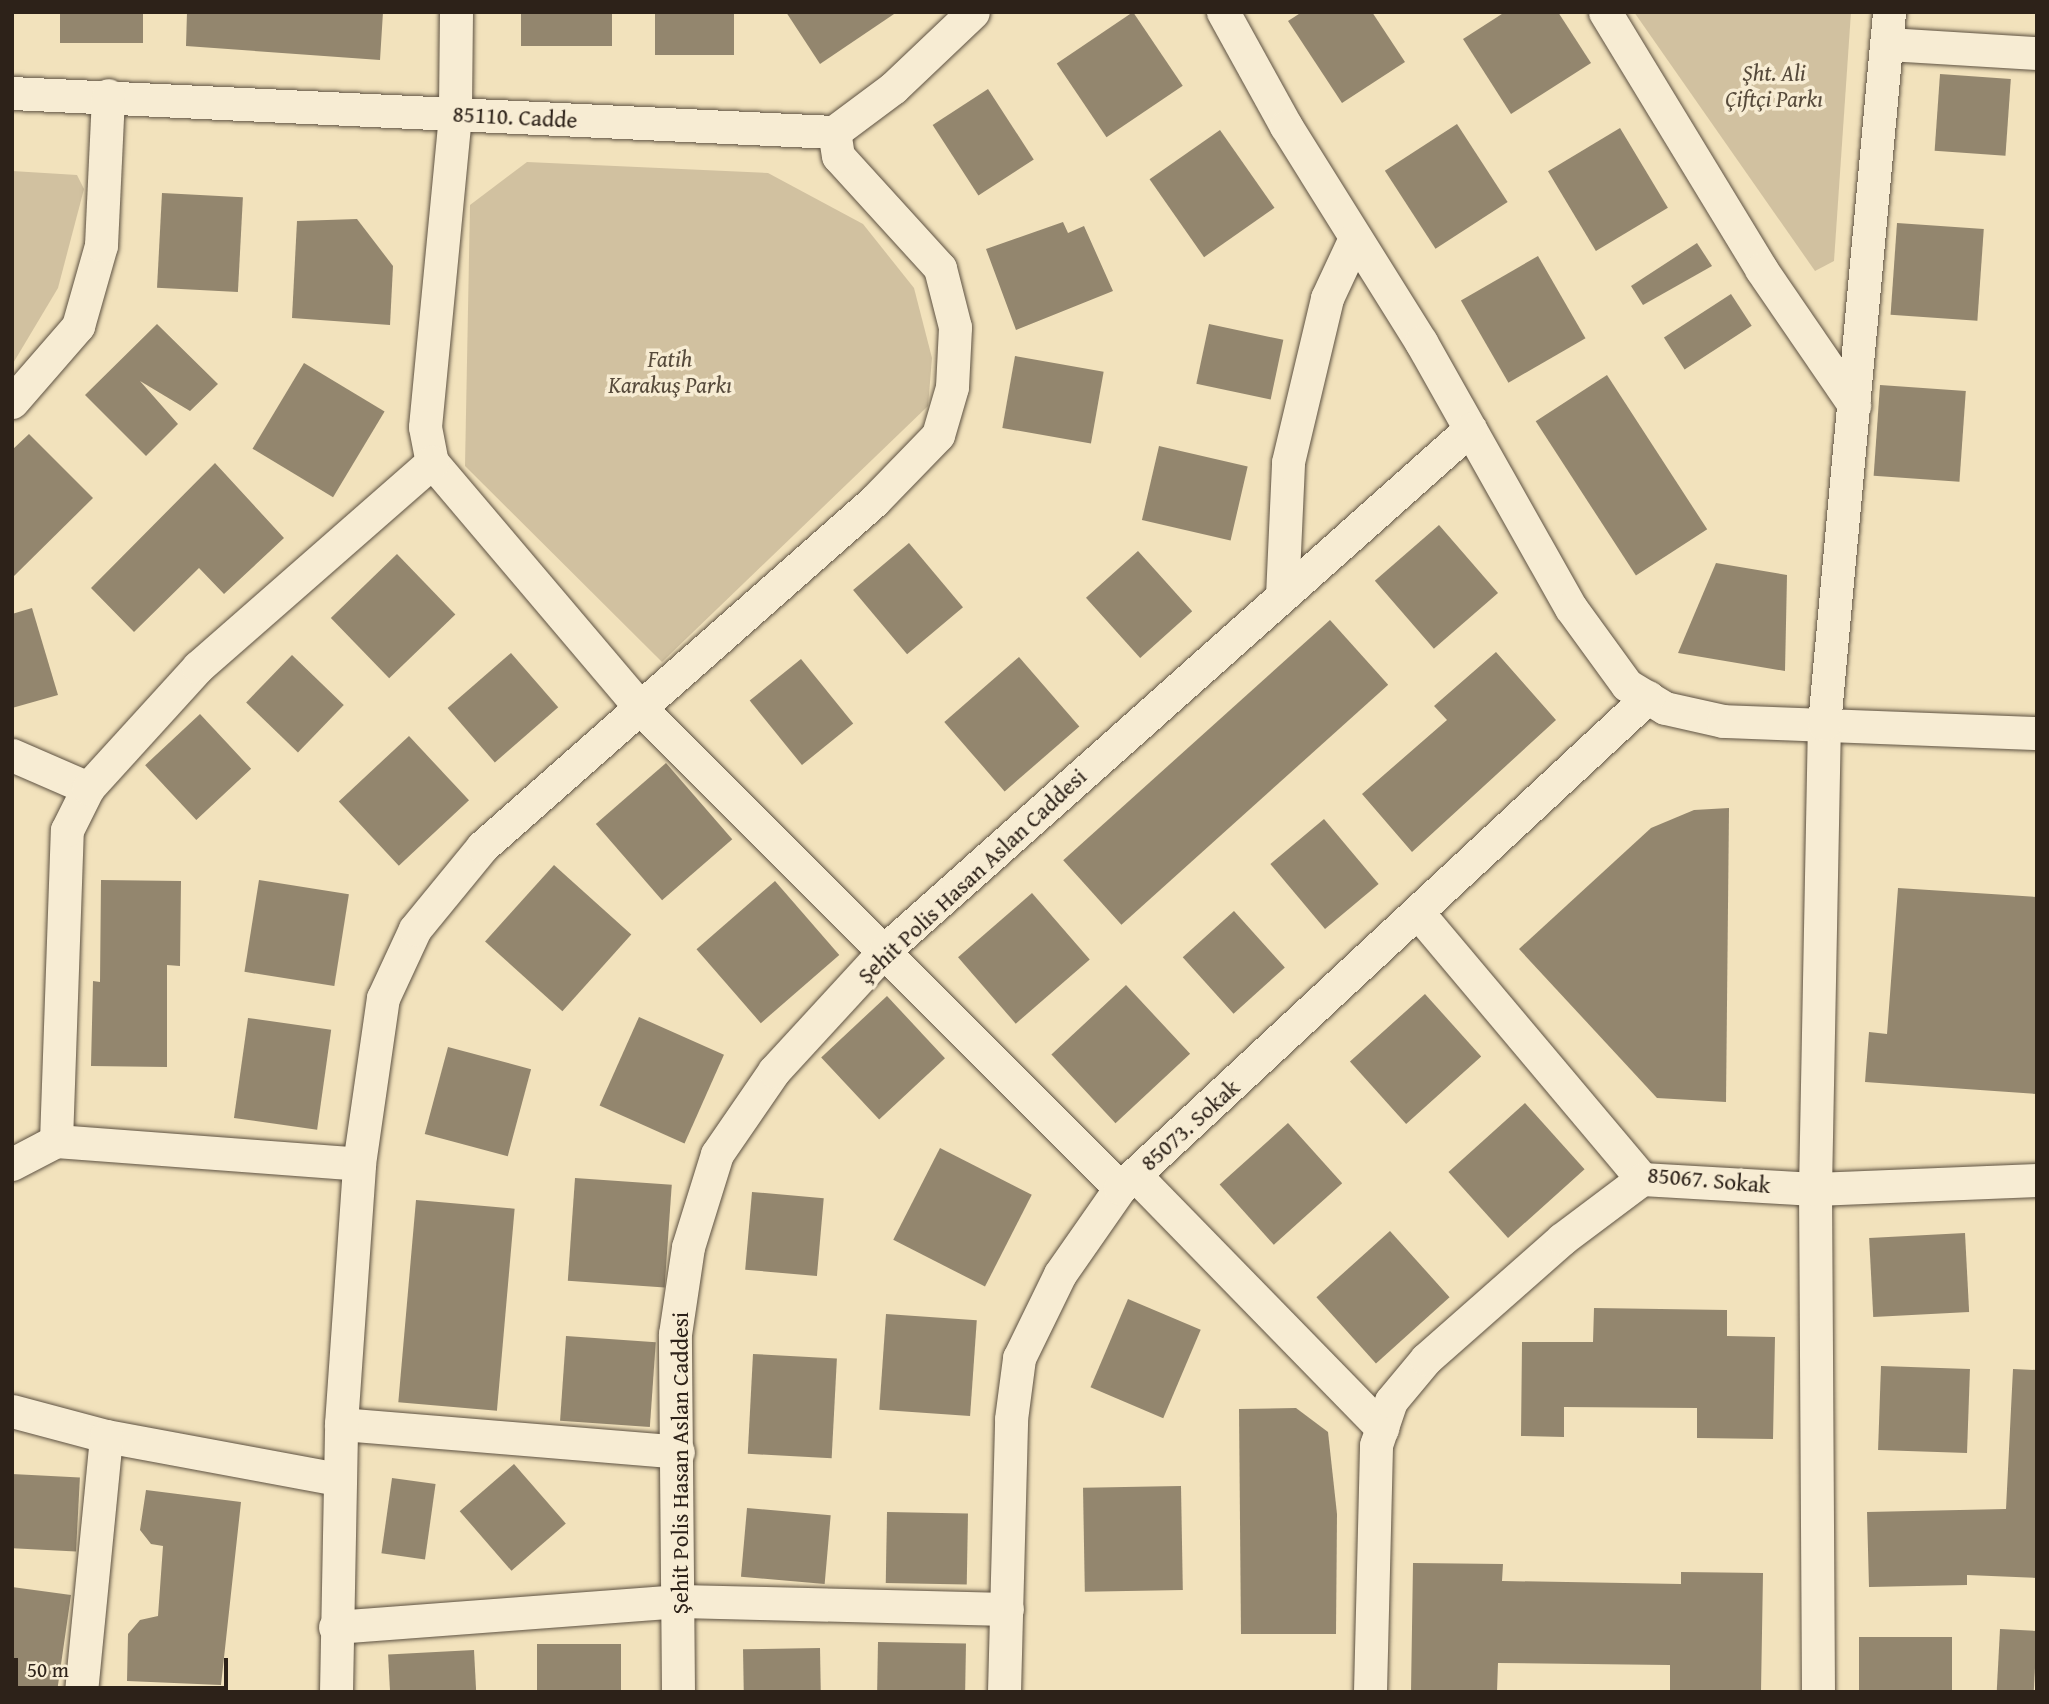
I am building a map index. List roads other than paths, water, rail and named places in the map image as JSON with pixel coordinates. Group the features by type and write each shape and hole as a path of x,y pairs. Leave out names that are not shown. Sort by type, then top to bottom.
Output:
{"street":[{"path":"456,12 456,115 425,427 432,462 642,710 1382,1428"},
{"path":"336,1692 335,1627 341,1424 359,1164 383,998 415,929 482,847 642,710 874,500 938,435 952,387 955,327 940,268 838,156 834,132 893,88 972,12"},
{"path":"1223,12 1470,429 1571,608 1628,685 1665,708 1723,720 2037,733"},
{"path":"1605,12 1761,270 1854,405"},
{"path":"1818,1692 1815,1189 1824,724 1889,28 2037,53"},
{"name":"85110. Cadde","path":"12,93 108,95 456,115 834,132"},
{"path":"12,402 78,326 101,245 108,95"},
{"path":"1282,596 1288,462 1327,298 1355,238"},
{"name":"Şehit Polis Hasan Aslan Caddesi","path":"678,1692 680,1601 676,1334 688,1247 718,1154 774,1071 886,949 1470,429"},
{"path":"56,1141 67,830 88,788 198,667 432,462"},
{"name":"85073. Sokak","path":"1004,1692 1012,1419 1019,1358 1060,1274 1128,1182 1419,914 1648,697"},
{"path":"12,755 88,788"},
{"name":"85067. Sokak","path":"1419,914 1642,1179 1815,1189 2037,1180"},
{"path":"12,1164 56,1141 359,1164"},
{"path":"1370,1692 1377,1445 1391,1401 1426,1359 1562,1239 1642,1179"},
{"path":"13,1410 106,1436 339,1479"},
{"path":"341,1424 678,1452"},
{"path":"81,1692 106,1436"},
{"path":"335,1627 680,1601 1007,1609"}],"park label":[{"name":"Şht. Ali Çiftçi Parkı","path":"1774,86"},
{"name":"Fatih Karakuş Parkı","path":"670,372"}]}
